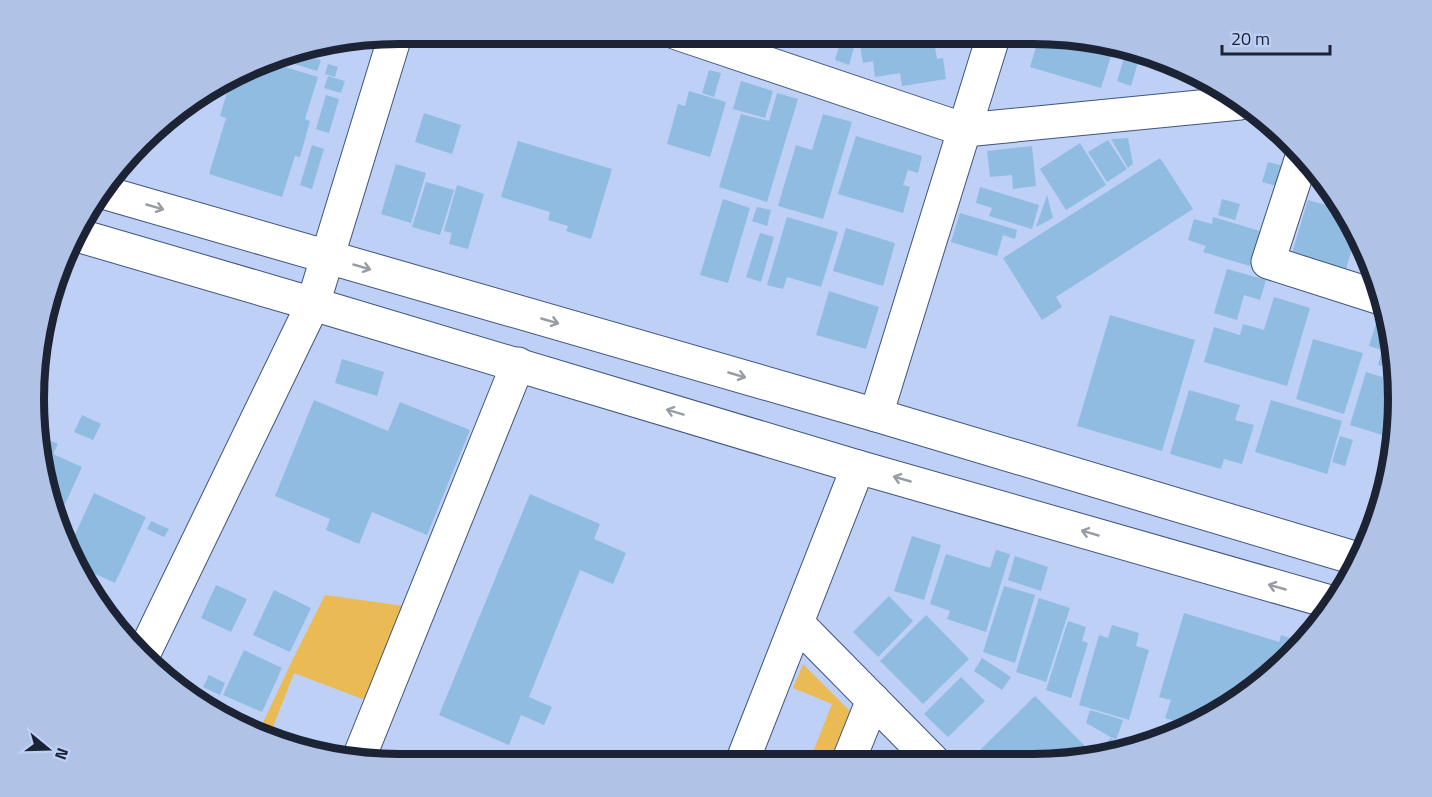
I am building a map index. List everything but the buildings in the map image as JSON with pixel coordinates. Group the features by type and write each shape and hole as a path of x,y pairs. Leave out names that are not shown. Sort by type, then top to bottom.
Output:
{"street":[{"path":"146,649 313,303 393,44"},
{"path":"713,44 965,130 1232,104"},
{"path":"876,415 991,44"},
{"path":"1300,164 1268,262 1373,295"},
{"path":"108,194 876,415 1352,556"},
{"path":"82,237 858,466 1326,601"},
{"path":"362,751 518,364"},
{"path":"745,754 858,466"},
{"path":"797,623 926,754"},
{"path":"851,754 873,700"}],"shaded area":[{"path":"325,595 404,606 365,700 294,673 272,730 262,725"},
{"path":"803,664 854,715 838,754 812,754 832,704 793,688"}]}
